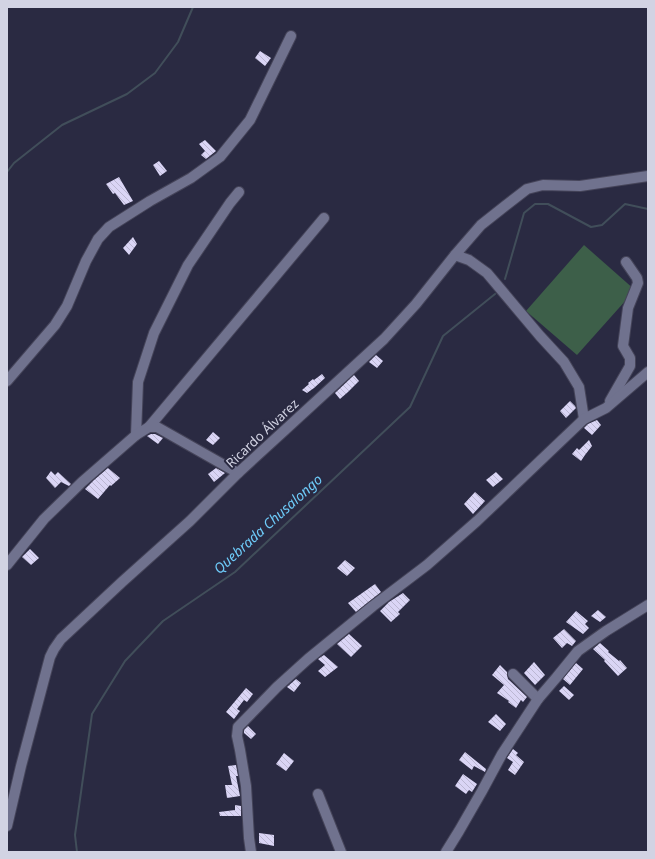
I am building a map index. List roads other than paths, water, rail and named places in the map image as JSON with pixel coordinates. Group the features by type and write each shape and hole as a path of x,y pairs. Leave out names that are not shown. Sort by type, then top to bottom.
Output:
{"street":[{"path":"7,381 54,325 67,306 86,261 95,244 109,227 150,201 191,178 220,157 250,120 291,36"},
{"name":"Ricardo Álvarez","path":"7,826 23,758 50,657 61,640 384,338 416,304 455,255 481,226 527,189 543,185 580,186 648,176"},
{"path":"136,435 138,382 154,332 188,265 239,192"},
{"path":"7,565 44,519 82,482 136,435 149,427 324,218"},
{"path":"455,255 469,260 487,273 564,362 579,387 584,419"},
{"path":"606,408 630,366 630,358 623,346 628,308 638,283 637,278 626,262"},
{"path":"251,852 246,786 237,736 238,727 277,687 308,659 373,606 427,565 477,521 584,419 606,408 648,372"},
{"path":"149,427 156,427 238,473"},
{"path":"446,852 502,754 538,699 578,651 606,631 648,605"},
{"path":"513,674 538,699"},
{"path":"318,794 341,852"}],"waterway":[{"path":"7,172 14,163 62,125 127,94 155,73 178,42 193,7"},
{"name":"Quebrada Chusalongo","path":"505,279 524,213 535,204 548,204 591,227 602,225 625,204 648,209"},
{"name":"Quebrada Chusalongo","path":"77,852 75,835 92,714 125,661 163,621 235,572 410,407 443,336 495,294"}]}
